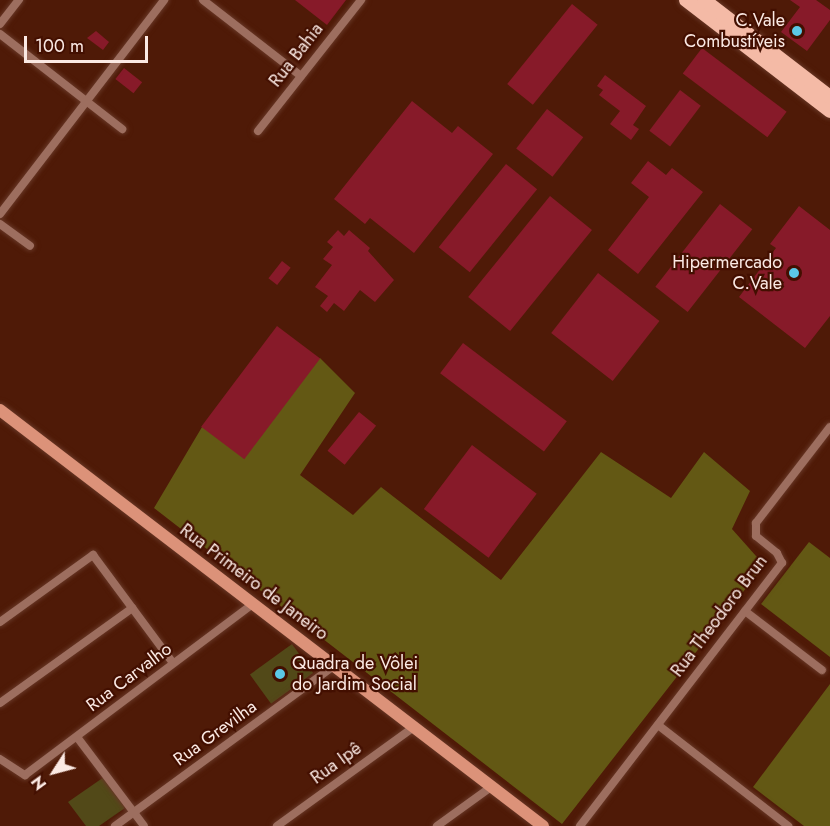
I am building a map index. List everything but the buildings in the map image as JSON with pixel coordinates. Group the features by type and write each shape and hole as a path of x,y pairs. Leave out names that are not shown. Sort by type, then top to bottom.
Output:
{"main road":[{"path":"686,0 830,111"},
{"path":"704,0 830,97"}],"street":[{"path":"0,24 18,0"},
{"path":"0,214 164,0"},
{"path":"202,0 301,76"},
{"name":"Rua Bahia","path":"258,131 361,0"},
{"path":"0,34 122,129"},
{"path":"0,224 30,246"},
{"name":"Rua Primeiro de Janeiro","path":"0,410 543,826"},
{"name":"Rua Theodoro Brun","path":"580,826 782,563 777,553 756,536 756,523 830,427"},
{"path":"0,622 93,555 173,663"},
{"name":"Rua Carvalho","path":"0,759 25,776 253,604"},
{"path":"0,703 132,608"},
{"path":"745,611 822,670"},
{"name":"Rua Grevilha","path":"116,826 334,666"},
{"path":"658,725 789,826"},
{"name":"Rua Ipê","path":"278,826 414,727"},
{"path":"77,737 144,826"},
{"path":"437,826 491,787"}],"shaded area":[{"path":"320,358 355,393 300,475 353,515 381,487 501,580 601,452 671,498 704,452 750,491 732,529 764,565 562,824 154,508 202,427"},
{"path":"809,542 830,558 830,657 761,604"},
{"path":"292,644 313,673 271,704 250,675"},
{"path":"830,684 830,826 804,826 753,787"},
{"path":"104,777 125,808 99,826 86,826 68,802"}],"place":[{"name":"C.Vale Combustíveis","path":"797,31"},
{"name":"Hipermercado C.Vale","path":"794,273"},
{"name":"Quadra de Vôlei do Jardim Social","path":"280,674"}]}
